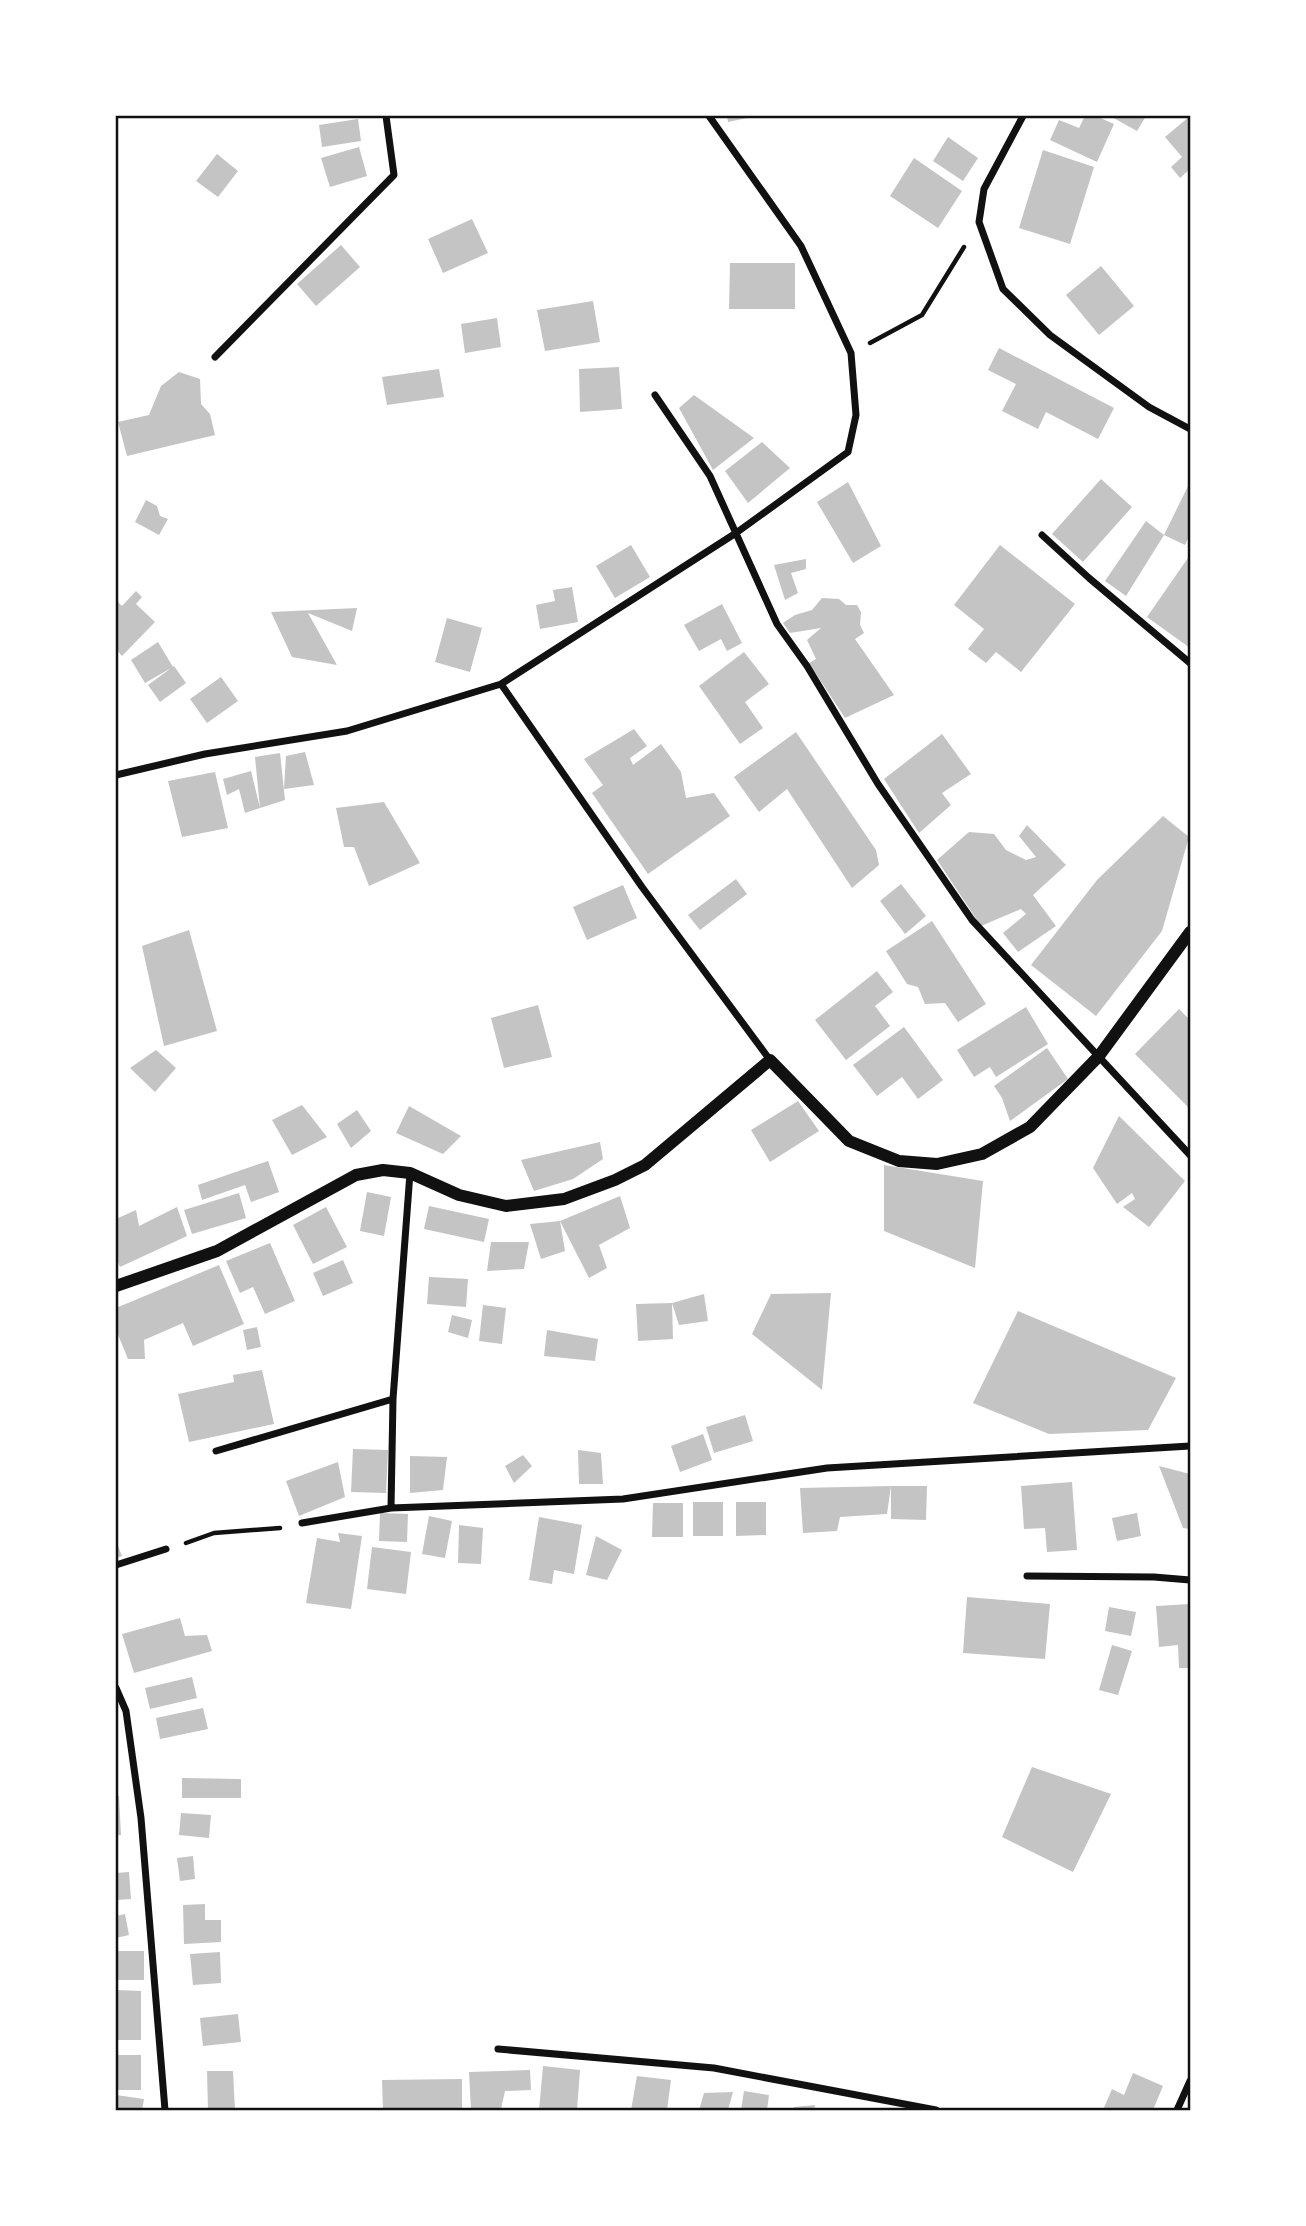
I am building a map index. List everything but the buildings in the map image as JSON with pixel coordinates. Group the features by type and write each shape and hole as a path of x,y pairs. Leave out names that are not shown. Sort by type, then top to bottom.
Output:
{"street":[{"path":"215,357 394,175 386,116"},
{"path":"116,775 205,754 347,731 500,684 736,533 848,452 856,415 851,353 801,246 709,116"},
{"path":"1023,116 984,189 979,222 1003,289 1050,335 1149,407 1191,429"},
{"path":"655,395 710,476 777,624 807,666 878,784 972,920 1191,1156"},
{"path":"1042,535 1191,663"},
{"path":"500,684 642,887 770,1059 849,1141 899,1161 937,1164 982,1154 1030,1127 1099,1056 1191,932"},
{"path":"116,1286 217,1251 356,1175 383,1170 410,1173 459,1195 506,1206 564,1199 615,1180 645,1165 770,1059"},
{"path":"391,1508 393,1399 410,1173"},
{"path":"216,1451 393,1399"},
{"path":"302,1523 391,1508 622,1499 827,1468 1191,1446"},
{"path":"116,1565 166,1549"},
{"path":"1027,1576 1191,1580"},
{"path":"116,1688 126,1711 141,1818 165,2110"},
{"path":"116,1713 126,1711"},
{"path":"498,2049 713,2068 936,2110"},
{"path":"1177,2110 1191,2081"}],"path":[{"path":"851,353 922,315 979,222"},
{"path":"166,1549 214,1533 274,1530 302,1523"}]}
